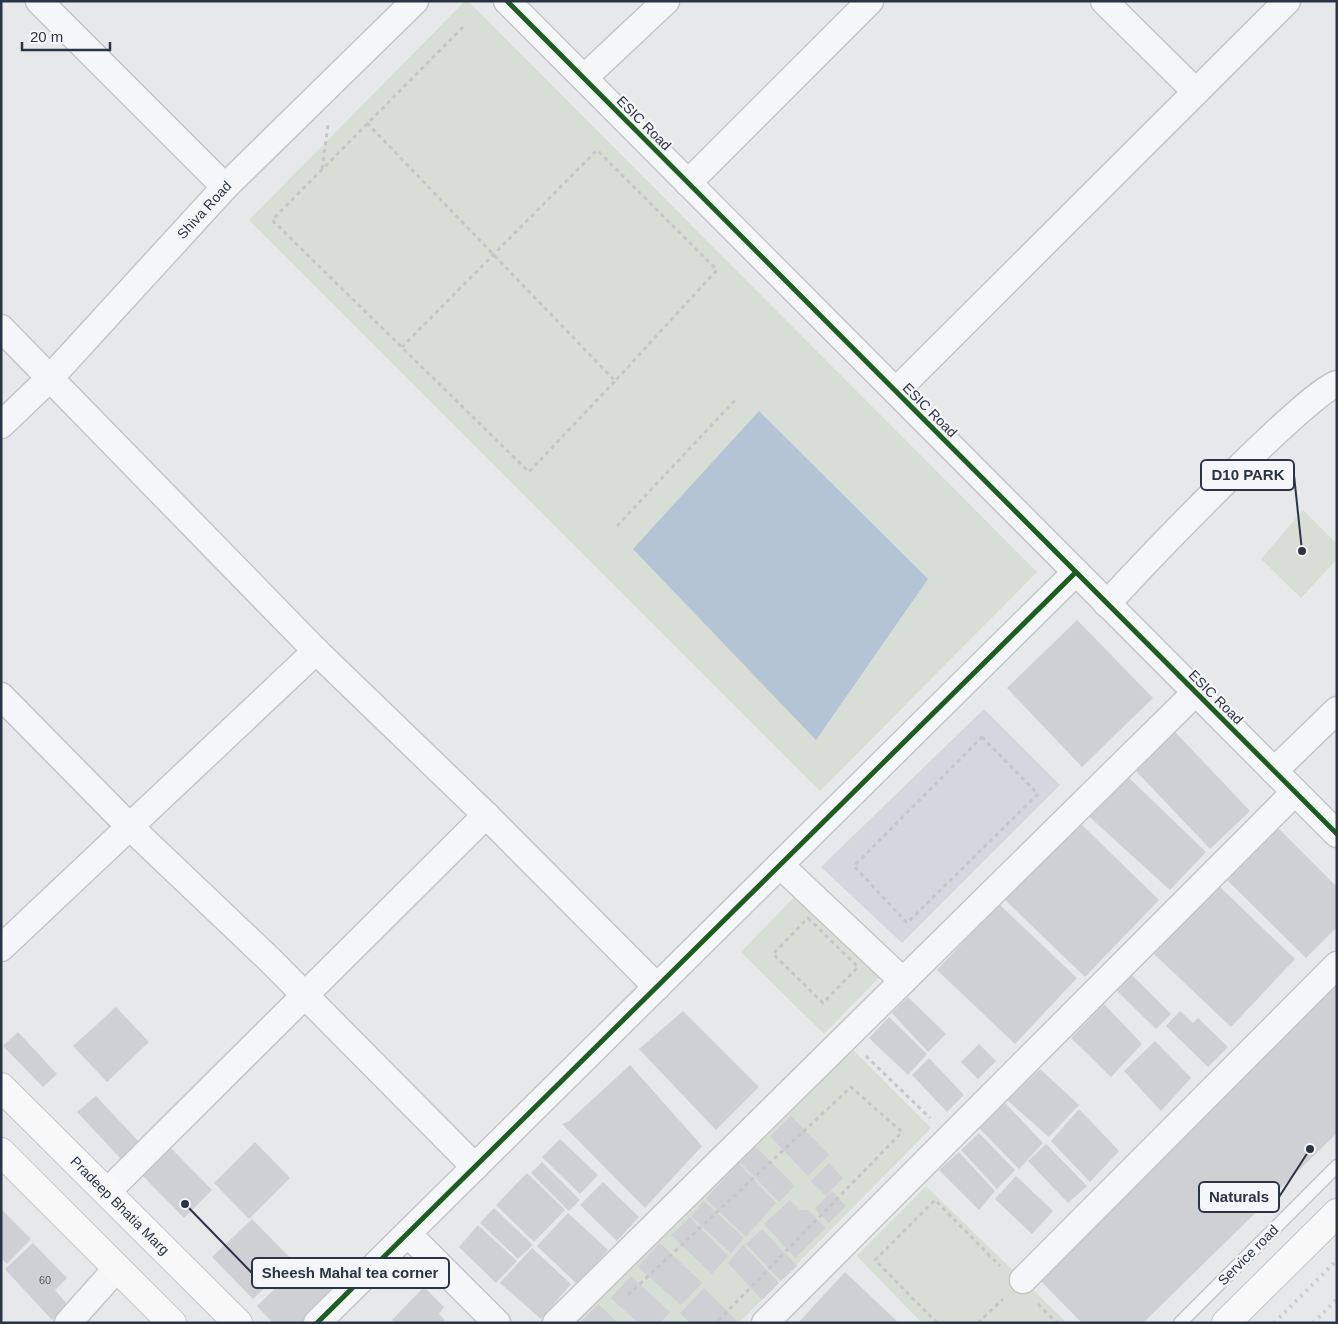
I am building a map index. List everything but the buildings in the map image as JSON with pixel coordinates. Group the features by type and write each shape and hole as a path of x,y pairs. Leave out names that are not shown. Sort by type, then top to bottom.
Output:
{"street":[{"path":"39,1 225,187"},
{"name":"Shiva Road","path":"1,424 51,377 225,187 415,1"},
{"name":"ESIC Road","path":"507,1 1337,834"},
{"path":"584,78 666,1"},
{"path":"688,182 870,1"},
{"path":"1104,1 1196,92"},
{"path":"896,391 1287,1"},
{"path":"1,328 51,377 316,651 486,815 657,987"},
{"path":"1107,604 1272,436 1320,392 1337,384"},
{"path":"317,1323 1076,572"},
{"path":"1,948 316,651"},
{"path":"556,1323 1196,692"},
{"path":"1,696 129,826 270,960 475,1167"},
{"path":"1274,771 1337,710"},
{"path":"765,1323 1295,792"},
{"path":"107,1192 486,815"},
{"path":"780,865 902,981"},
{"path":"1013,1274 1337,965"},
{"name":"Pradeep Bhatia Marg","path":"1,1087 238,1323"},
{"path":"2,1155 172,1323"},
{"path":"1226,1323 1337,1213"},
{"path":"408,1234 497,1323"},
{"path":"68,1323 117,1268"}],"lane":[{"name":"Service road","path":"1180,1323 1337,1166"}],"path":[{"path":"402,347 597,150 717,270 616,381 529,472 272,220 463,27"},
{"path":"367,123 493,256 616,381"},
{"path":"617,526 737,398"},
{"path":"982,737 1038,794 907,924 854,866 982,737"},
{"path":"808,918 858,967 823,1003 773,954 808,918"},
{"path":"846,1036 950,1138"},
{"path":"627,1296 851,1087 902,1132 716,1323"},
{"path":"938,1323 875,1260 935,1200 1013,1274 978,1323"},
{"path":"1037,1302 1057,1323"}],"shaded area":[{"path":"465,1 468,1 1037,572 820,791 249,220"},
{"path":"1303,510 1337,544 1337,559 1301,598 1261,559"},
{"path":"984,709 1060,785 902,943 821,867"},
{"path":"807,884 891,965 824,1034 741,952"},
{"path":"848,1045 931,1128 739,1323 557,1323"},
{"path":"926,1186 1067,1323 922,1323 857,1256"}],"water":[{"path":"759,411 928,579 816,740 633,549"}],"railway":[{"path":"1274,1323 1337,1260"},
{"path":"1313,1323 1337,1299"}],"cycle path":[{"path":"507,1 1337,834"},
{"path":"317,1323 1076,572"}],"place":[{"name":"D10 PARK","path":"1302,551"},
{"name":"Naturals","path":"1310,1149"},
{"name":"Sheesh Mahal tea corner","path":"185,1204"}]}
